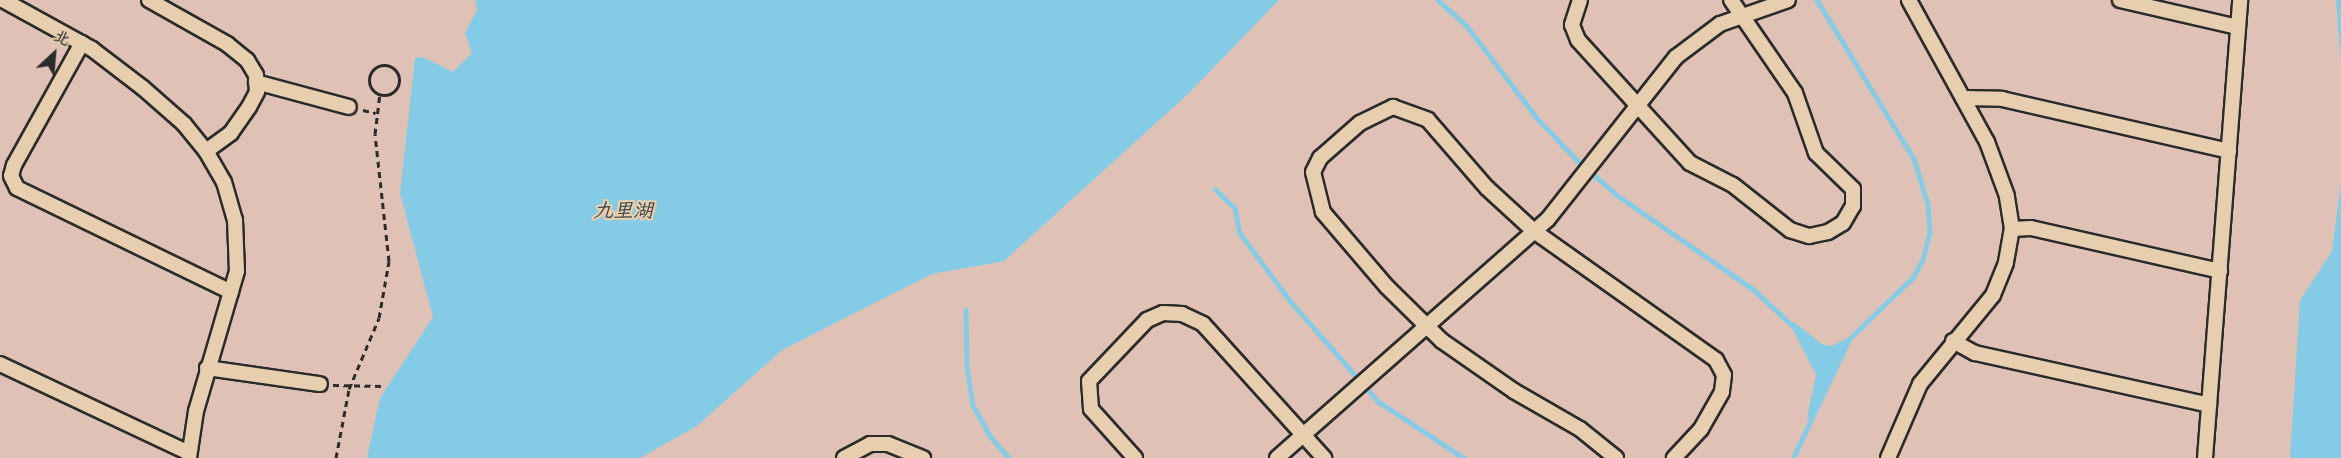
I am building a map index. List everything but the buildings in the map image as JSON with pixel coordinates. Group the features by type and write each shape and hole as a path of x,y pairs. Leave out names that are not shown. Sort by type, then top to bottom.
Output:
{"street":[{"path":"0,364 189,456 207,368 237,271 235,220 224,182 206,151 184,124 143,88 82,43 3,0"},
{"path":"149,0 227,44 247,60 256,82 257,92 231,133 206,151"},
{"path":"1580,0 1572,25 1578,40 1690,163 1733,185 1790,230 1809,236 1828,232 1844,223 1853,206 1853,189 1816,153 1809,123 1795,93 1731,0"},
{"path":"1277,458 1534,231 1593,164 1676,57 1720,24 1788,0"},
{"path":"1888,458 1920,384 1953,341 1993,296 2007,262 2012,229 2007,195 1987,142 1909,0"},
{"path":"2120,0 2238,27"},
{"path":"2205,458 2240,0"},
{"path":"82,43 14,165 11,176 17,188 231,291"},
{"path":"256,82 349,106"},
{"path":"1963,98 2002,99 2229,151"},
{"path":"1616,458 1580,429 1514,391 1427,326 1323,212 1315,188 1313,171 1320,159 1360,123 1393,107 1428,120 1488,188 1534,231 1716,360 1724,375 1722,392 1701,429 1674,458"},
{"path":"2012,229 2031,228 2220,271"},
{"path":"1135,458 1091,409 1089,381 1147,320 1163,313 1182,314 1203,324 1324,458"},
{"path":"1953,341 1975,353 2209,405"},
{"path":"207,368 320,384"},
{"path":"844,458 855,449 879,444 923,458"}],"path":[{"path":"386,65 394,69 399,83 390,94 380,94 372,89 370,75 376,67 386,65"},
{"path":"336,458 350,386 379,318 389,261 375,134 380,94"},
{"path":"320,384 383,386"}],"water":[{"name":"九里湖","path":"475,0 1279,0 1188,94 1004,261 932,274 782,350 697,426 640,458 367,458 380,398 433,317 400,193 415,58 423,57 453,72 472,53 465,33 477,10"},
{"path":"2336,0 2341,0 2341,64"},
{"path":"2341,182 2341,458 2290,458 2300,300 2332,251"},
{"path":"1789,322 1794,322 1823,345 1832,346 1855,334 1813,422 1807,418 1816,375"}],"waterway":[{"path":"1438,0 1467,26 1537,118 1577,160 1617,195 1753,289 1793,326"},
{"path":"1817,0 1914,159 1928,204 1930,232 1923,260 1913,278 1852,337"},
{"path":"1215,189 1235,208 1240,233 1291,302 1379,402 1464,458"},
{"path":"966,310 967,367 973,405 990,436 1009,458"},
{"path":"1793,458 1812,418"}]}
